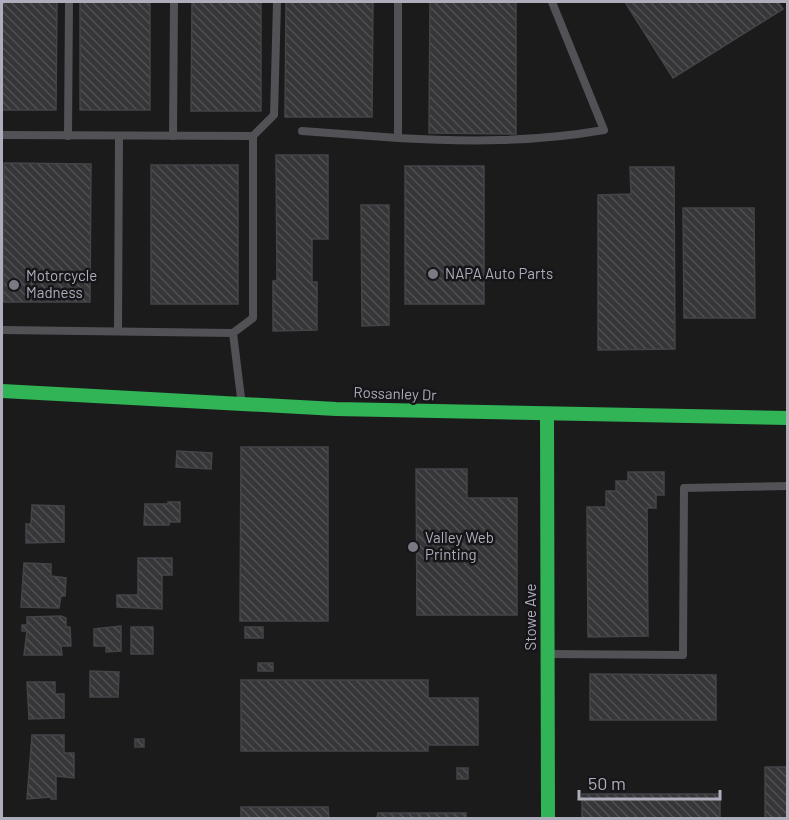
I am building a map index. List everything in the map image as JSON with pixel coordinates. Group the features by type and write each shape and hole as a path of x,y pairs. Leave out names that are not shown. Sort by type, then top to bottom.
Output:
{"main road":[{"name":"Rossanley Dr","path":"2,391 336,409 788,418"},
{"name":"Stowe Ave","path":"547,415 548,819"}],"lane":[{"path":"68,136 69,2"},
{"path":"173,136 174,2"},
{"path":"2,330 233,333 253,318 253,136 274,115 277,2"},
{"path":"398,2 398,138"},
{"path":"302,131 473,142 553,139 604,130 552,2"},
{"path":"2,135 253,136"},
{"path":"118,331 120,136"},
{"path":"233,333 242,403"},
{"path":"548,654 683,655 684,488 788,486"}],"building":[{"path":"2,2 57,2 56,110 2,110"},
{"path":"80,2 150,2 150,110 80,110"},
{"path":"192,2 261,2 261,111 191,111"},
{"path":"286,2 373,2 372,117 285,117"},
{"path":"430,2 516,2 516,134 429,133"},
{"path":"625,2 778,2 783,9 673,78"},
{"path":"276,155 328,155 328,239 312,239 312,282 317,282 317,330 273,331 273,281 277,281"},
{"path":"4,163 91,164 90,302 3,302"},
{"path":"151,165 238,165 238,304 151,304"},
{"path":"405,166 484,166 484,304 405,304"},
{"path":"630,167 674,167 675,349 598,350 598,195 631,194"},
{"path":"361,205 389,205 389,325 362,326"},
{"path":"683,208 754,208 755,318 684,318"},
{"path":"241,447 328,447 328,621 240,621"},
{"path":"177,451 212,453 211,469 176,467"},
{"path":"416,469 467,469 467,498 517,498 517,615 417,615"},
{"path":"628,472 664,472 664,495 656,495 656,508 647,508 648,636 588,637 587,507 606,507 606,491 616,491 616,481 628,481"},
{"path":"168,502 180,502 180,522 169,522 169,525 144,525 145,504 168,504"},
{"path":"32,505 64,506 64,542 26,543 26,524 31,524"},
{"path":"138,558 172,558 172,575 162,575 162,609 117,607 117,595 138,595"},
{"path":"24,563 51,564 51,576 66,578 65,596 61,596 59,608 21,607"},
{"path":"61,616 66,618 66,627 70,627 71,646 61,646 62,655 24,655 27,631 22,631 22,625 27,625 27,617"},
{"path":"121,626 121,651 106,652 106,646 94,646 94,629"},
{"path":"131,627 153,627 153,654 131,654"},
{"path":"245,627 263,627 263,638 245,638"},
{"path":"258,663 273,663 273,671 258,671"},
{"path":"90,671 119,672 118,697 90,697"},
{"path":"590,674 716,675 716,720 590,720"},
{"path":"241,680 428,680 428,698 478,698 478,745 428,745 428,751 241,751"},
{"path":"27,682 55,682 55,694 64,694 64,718 29,719"},
{"path":"32,735 64,735 64,753 74,753 74,778 56,776 56,799 51,799 51,797 27,799"},
{"path":"135,739 144,739 144,747 135,747"},
{"path":"765,767 788,767 788,818 765,818"},
{"path":"457,768 468,768 468,779 457,779"},
{"path":"582,794 720,794 720,818 582,818"},
{"path":"241,807 328,807 329,818 241,818"},
{"path":"378,813 466,813 466,818 377,818"}],"traffic: fast":[{"path":"2,391 336,409 788,418"},
{"path":"547,415 548,818"}],"place":[{"name":"NAPA Auto Parts","path":"433,274"},
{"name":"Motorcycle Madness","path":"14,285"},
{"name":"Valley Web Printing","path":"413,547"}]}
